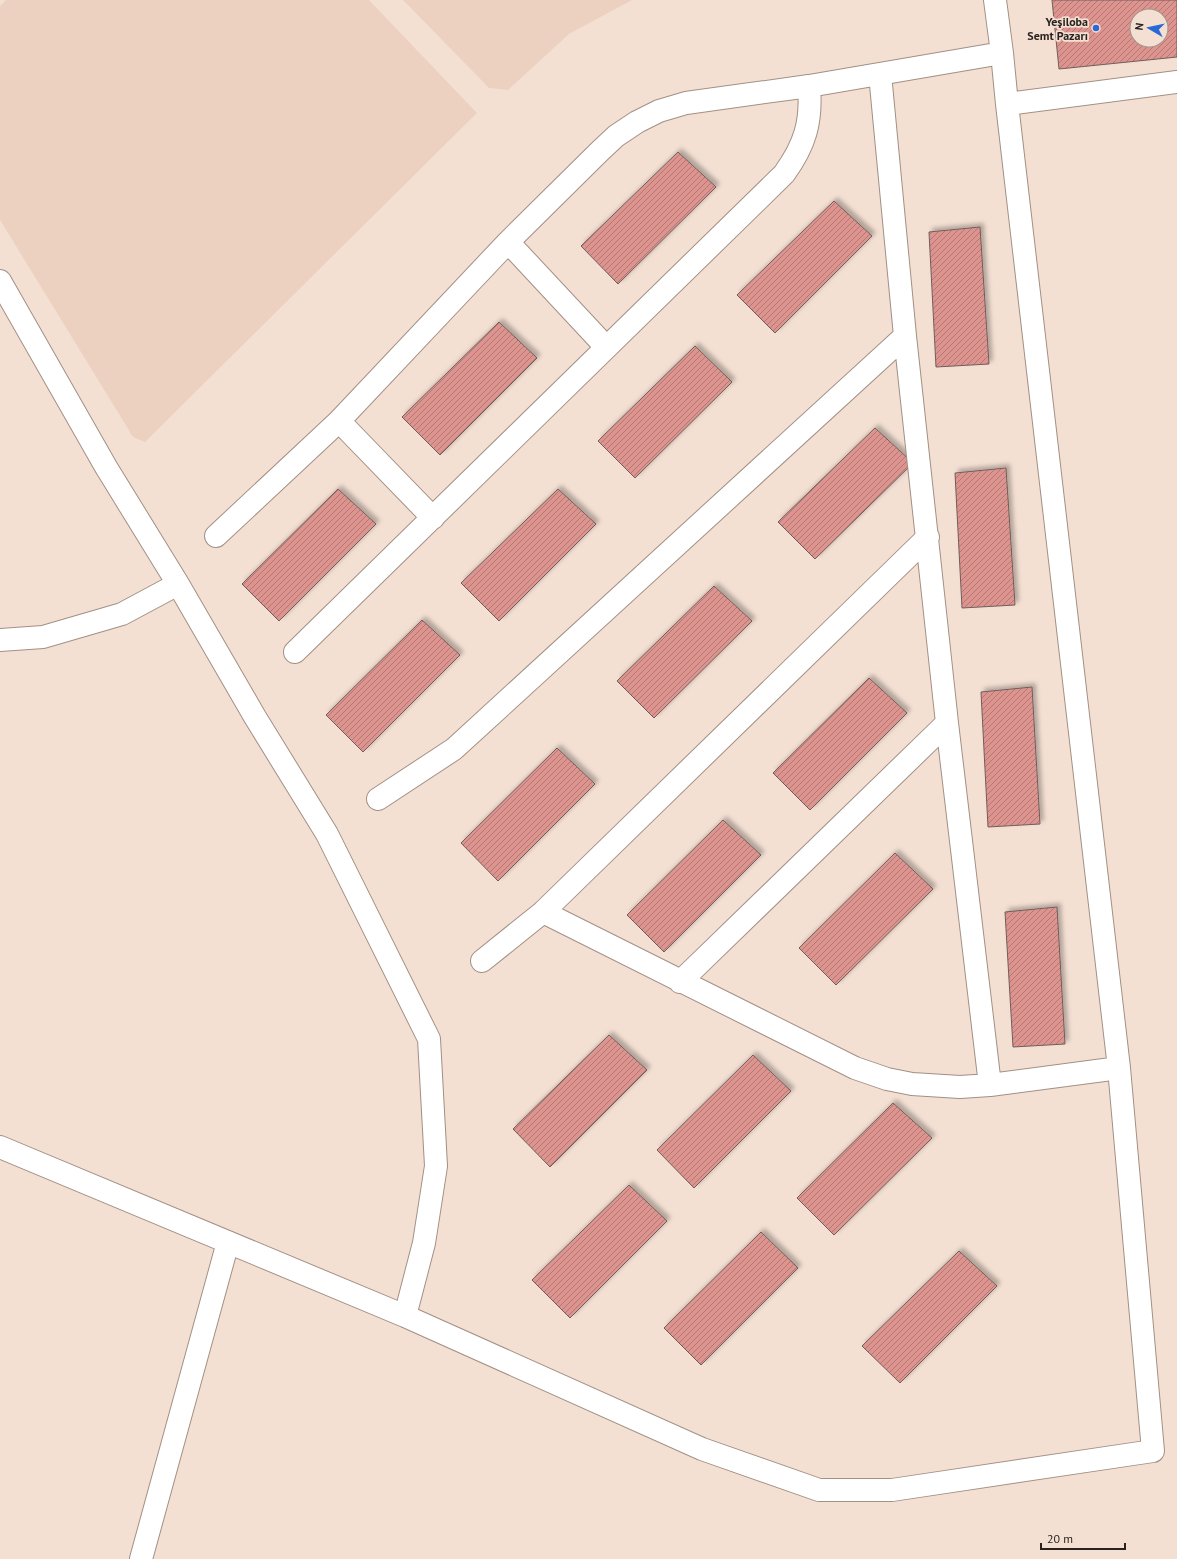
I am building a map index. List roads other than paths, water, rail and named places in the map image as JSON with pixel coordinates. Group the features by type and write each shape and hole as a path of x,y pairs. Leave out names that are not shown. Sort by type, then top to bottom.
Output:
{"street":[{"path":"0,1147 405,1316 702,1449 819,1490 892,1490 1153,1451 1118,1068 995,0"},
{"path":"216,536 339,421 508,242 600,151 616,136 636,122 660,111 686,103 809,86 1002,53"},
{"path":"880,74 905,336 947,723 990,1085"},
{"path":"1007,104 1177,82"},
{"path":"295,652 784,174 795,160 804,142 809,123 809,86"},
{"path":"508,242 606,347"},
{"path":"0,281 106,467 178,584 255,717 327,834 429,1039 436,1166 424,1243 405,1316"},
{"path":"378,799 454,749 905,336"},
{"path":"339,421 433,518"},
{"path":"482,961 543,912 928,537"},
{"path":"0,640 42,637 122,614 178,584"},
{"path":"680,982 947,723"},
{"path":"543,912 680,982 855,1068 887,1079 912,1084 936,1086 990,1085 1118,1068"},
{"path":"141,1559 228,1242"}],"place":[{"name":"Yeşiloba Semt Pazarı","path":"1096,28"}]}
